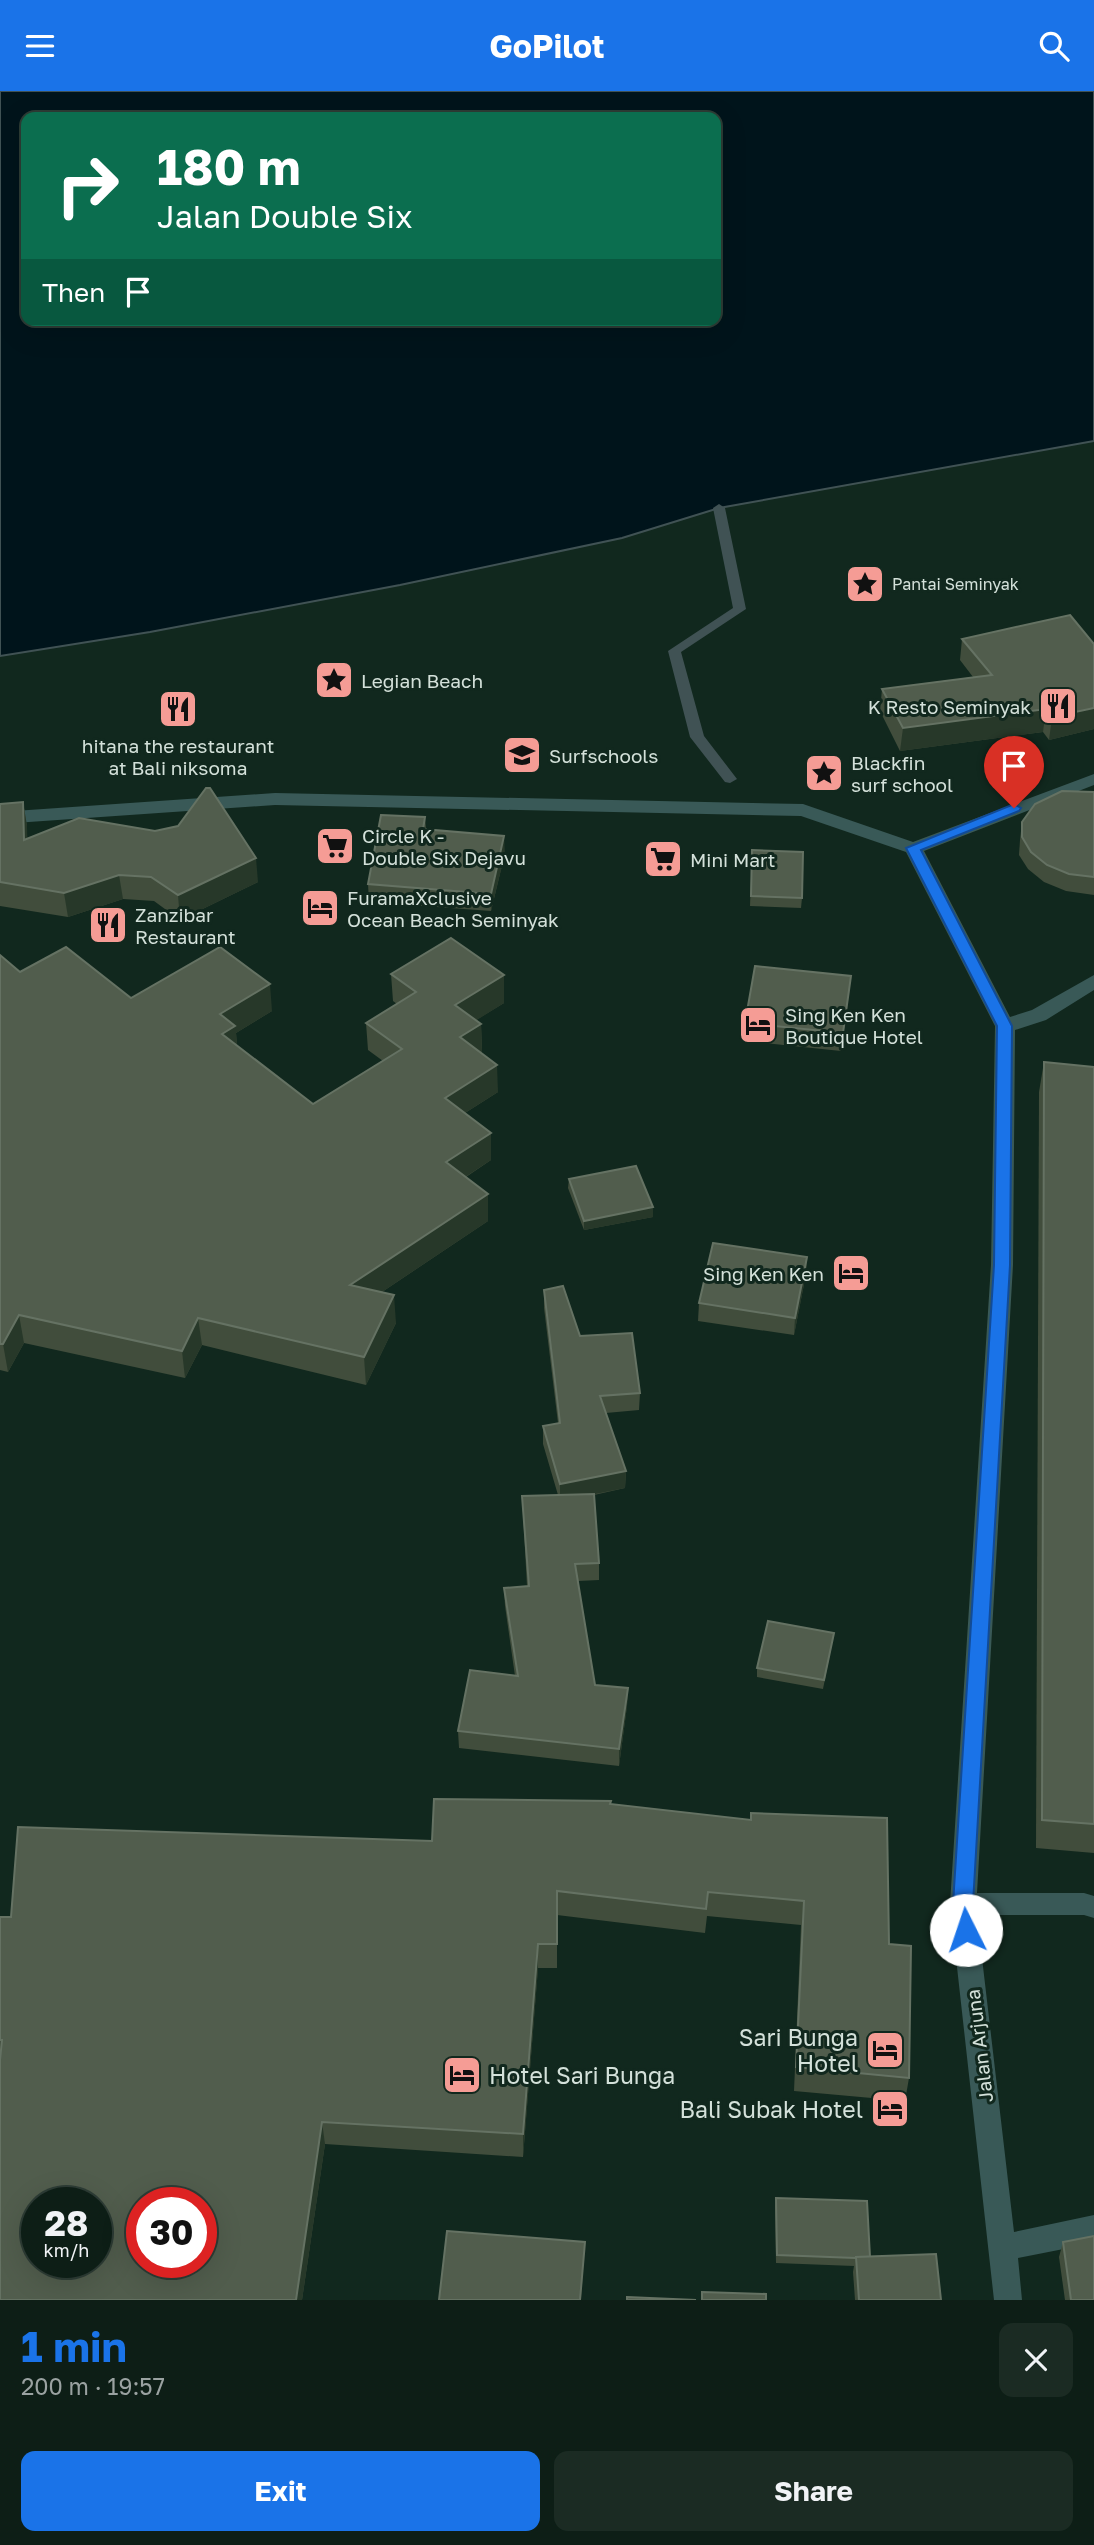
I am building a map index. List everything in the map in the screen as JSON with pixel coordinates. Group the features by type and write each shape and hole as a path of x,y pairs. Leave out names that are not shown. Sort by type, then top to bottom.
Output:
{"street":[{"path":"0,818 275,799 803,810 913,848 1094,779"},
{"name":"Jalan Arjuna","path":"913,848 1005,1026 1002,1265 963,1904 1008,2300"},
{"path":"1005,1026 1039,1015 1094,981"},
{"path":"963,1904 1084,1904 1094,1907"},
{"path":"1002,2248 1094,2229"}],"water":[{"path":"0,91 1094,91 1094,441 719,508 622,538 400,585 150,632 0,656"}],"building":[{"path":"1070,615 1094,644 1094,708 1052,717 1046,709 903,728 882,689 992,675 962,639"},
{"path":"206,788 210,788 256,858 178,895 151,877 119,875 64,893 0,882 0,804 23,802 24,840 79,818 155,831 178,826"},
{"path":"1062,791 1094,792 1094,877 1069,874 1047,865 1031,852 1022,837 1022,822 1035,804"},
{"path":"381,815 425,817 423,829 504,836 491,894 368,884"},
{"path":"752,850 803,852 802,898 751,896"},
{"path":"451,938 504,975 455,1005 481,1024 460,1037 497,1065 445,1098 491,1133 446,1162 488,1194 350,1285 394,1295 364,1357 198,1318 182,1351 19,1315 3,1344 0,1344 0,955 20,972 66,947 131,998 220,947 270,984 220,1014 235,1026 222,1034 313,1104 402,1049 366,1023 416,992 391,974"},
{"path":"755,966 851,976 843,1033 745,1023"},
{"path":"1044,1062 1094,1067 1094,1824 1042,1820"},
{"path":"636,1166 653,1207 584,1221 569,1179"},
{"path":"713,1243 807,1257 795,1318 699,1303"},
{"path":"563,1286 580,1336 632,1333 640,1393 600,1396 626,1471 560,1484 543,1426 560,1423 544,1290"},
{"path":"594,1494 599,1563 575,1564 595,1685 628,1688 619,1749 458,1731 470,1670 518,1676 504,1588 529,1586 522,1496"},
{"path":"768,1621 834,1633 824,1680 757,1668"},
{"path":"434,1799 611,1801 610,1804 751,1820 751,1813 887,1818 889,1944 911,1946 909,2078 796,2067 804,1901 708,1892 706,1909 557,1891 557,1944 538,1944 523,2134 322,2122 296,2300 0,2300 0,1917 11,1917 18,1827 432,1841"},
{"path":"776,2198 867,2201 870,2257 777,2255"},
{"path":"447,2231 585,2242 580,2300 439,2300"},
{"path":"1094,2236 1094,2300 1071,2300 1063,2242"},
{"path":"936,2254 941,2300 859,2300 856,2257"},
{"path":"702,2292 766,2294 766,2300 702,2300"},
{"path":"627,2297 696,2300 627,2300"}],"waterway":[{"path":"719,508 740,609 674,651 697,737 730,779"}],"place":[{"name":"Pantai Seminyak","path":"865,584"},
{"name":"Legian Beach","path":"334,680"},
{"name":"K Resto Seminyak","path":"1058,706"},
{"name":"hitana the restaurant at Bali niksoma","path":"178,709"},
{"name":"Surfschools","path":"522,755"},
{"name":"Blackfin surf school","path":"824,773"},
{"name":"Circle K - Double Six Dejavu","path":"335,846"},
{"name":"Mini Mart","path":"663,859"},
{"name":"FuramaXclusive Ocean Beach Seminyak","path":"320,908"},
{"name":"Zanzibar Restaurant","path":"108,925"},
{"name":"Sing Ken Ken Boutique Hotel","path":"758,1025"},
{"name":"Sing Ken Ken","path":"851,1273"},
{"name":"Sari Bunga Hotel","path":"885,2050"},
{"name":"Hotel Sari Bunga","path":"462,2075"},
{"name":"Bali Subak Hotel","path":"890,2109"}],"route":[{"path":"966,1930 963,1904 1002,1265 1005,1026 913,848 1014,808"}]}
